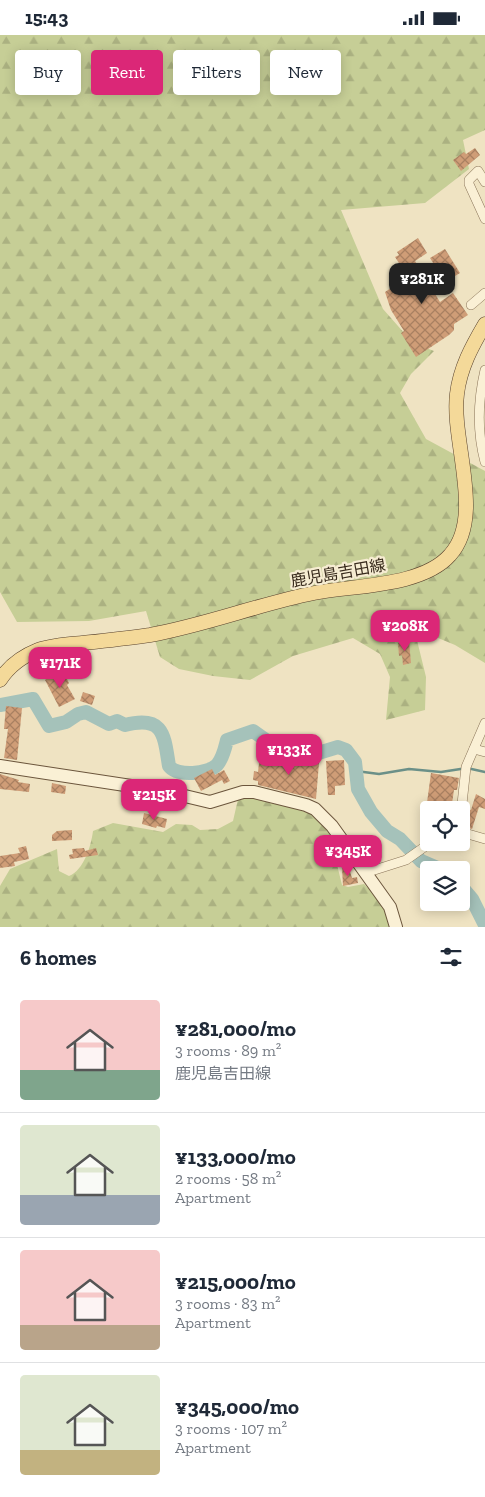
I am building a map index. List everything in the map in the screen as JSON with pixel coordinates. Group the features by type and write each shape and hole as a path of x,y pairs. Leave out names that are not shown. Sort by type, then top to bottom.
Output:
{"main road":[{"name":"鹿児島吉田線","path":"0,680 12,665 40,649 158,633 315,593 399,580 418,575 440,564 450,555 459,542 464,526 466,500 456,430 457,395 463,366 485,324"}],"street":[{"path":"485,182 478,171 469,179 469,184 485,219"},
{"path":"472,305 485,293"},
{"path":"485,370 479,418 480,443 485,462"},
{"path":"462,801 466,770 485,723"},
{"path":"474,749 485,751"},
{"path":"0,766 164,791 210,802 243,792 254,792 306,805 315,809 332,826 390,907 396,927"},
{"path":"470,835 485,839"},
{"path":"364,873 396,865 420,850"}],"green space":[{"path":"0,35 485,35 485,130 463,140 469,169 425,203 341,210 383,309 413,343 434,351 411,374 400,393 426,439 485,471 485,663 455,645 414,628 426,677 425,710 386,720 390,677 380,654 353,638 293,656 250,680 213,676 179,669 160,657 146,611 89,621 17,622 0,592"},
{"path":"244,797 273,801 317,816 328,828 342,885 348,887 364,884 381,904 388,915 392,927 0,927 0,886 10,869 57,849 59,871 69,876 79,869 83,863 91,844 93,831 113,823 163,832 176,824 192,825 200,830 218,829 233,821 238,799"}],"building":[{"path":"475,148 480,155 461,171 453,160 464,152 466,154"},
{"path":"418,238 427,253 415,261 440,302 453,293 468,315 454,324 454,330 449,335 416,357 401,333 404,331 391,310 385,292 411,275 404,264 401,266 395,257 399,255 397,252"},
{"path":"445,249 460,273 445,282 430,258"},
{"path":"409,641 411,663 403,665 402,655 399,656 398,643"},
{"path":"60,672 64,679 66,677 69,683 67,685 75,699 59,707 45,680"},
{"path":"83,692 95,696 92,705 80,701"},
{"path":"6,706 22,708 17,760 4,758 8,729 4,729"},
{"path":"268,756 319,763 316,799 258,785 258,781 253,780 254,771 258,772 259,763 262,763 263,757 268,758"},
{"path":"344,760 345,785 335,786 335,795 328,795 326,761"},
{"path":"212,769 215,775 224,770 230,781 224,784 222,780 201,791 194,778"},
{"path":"431,773 459,778 452,801 427,801"},
{"path":"0,774 19,780 18,782 30,784 29,792 0,789"},
{"path":"52,783 66,786 65,794 51,792"},
{"path":"476,794 485,799 485,809 479,807 472,829 470,828 471,810"},
{"path":"144,813 167,819 165,828 157,826 156,828 142,824"},
{"path":"72,830 72,840 52,841 52,835 57,831"},
{"path":"329,836 342,854 345,866 326,837"},
{"path":"26,846 29,859 14,862 15,866 0,868 0,856 20,853 18,848"},
{"path":"84,848 85,851 96,848 98,855 70,859 69,855 73,854 72,849"},
{"path":"348,865 352,878 357,877 358,883 343,886 342,867"}],"waterway":[{"path":"0,705 33,699 49,726 66,722 78,714 86,712 109,724 117,721 125,725 138,723 155,725 163,737 169,766 185,773 207,771 213,768 221,759 227,740 253,731 270,743 315,754 338,747 346,750 355,762 358,789 371,812 387,831 400,839 421,861"},
{"path":"356,771 379,774 409,769 441,772 467,768 485,772"},
{"path":"470,897 485,925"}]}
